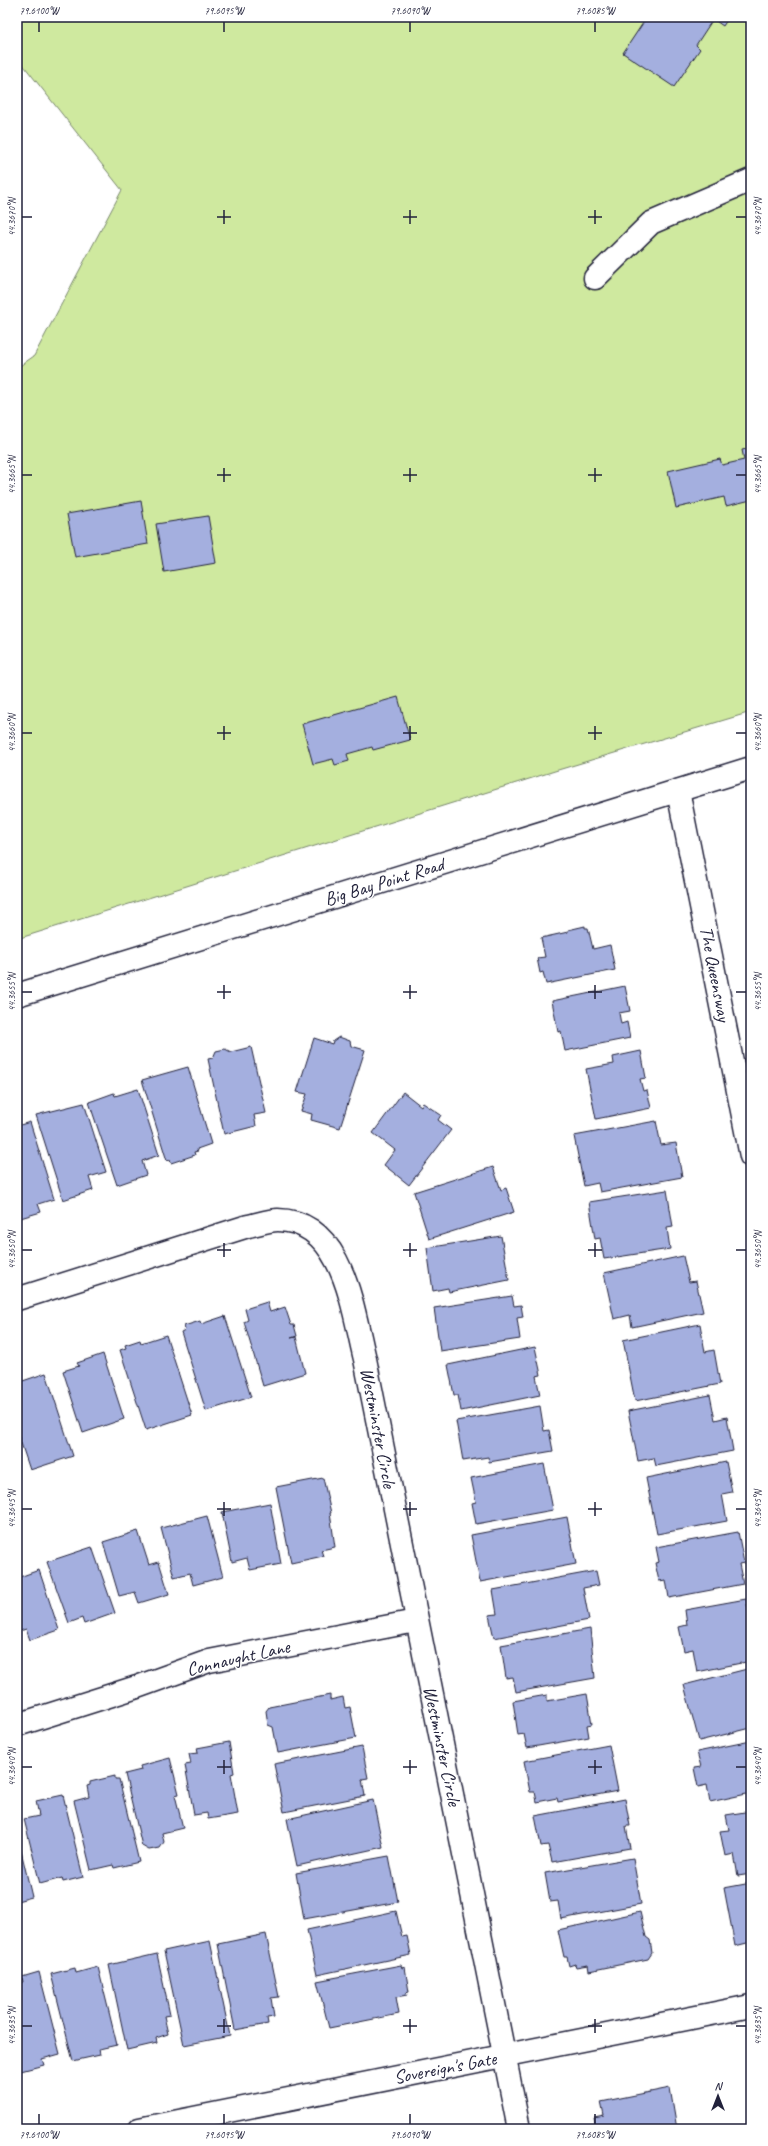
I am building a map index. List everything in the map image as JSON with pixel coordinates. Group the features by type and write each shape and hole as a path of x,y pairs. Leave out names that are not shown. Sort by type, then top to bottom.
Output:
{"street":[{"path":"595,278 651,223 751,180"},
{"name":"Big Bay Point Road","path":"17,995 751,768"},
{"name":"The Queensway","path":"678,791 751,1156"},
{"name":"Westminster Circle","path":"17,1299 248,1226 278,1220 303,1226 323,1241 336,1257 344,1277 365,1359 416,1621 519,2129"},
{"name":"Connaught Lane","path":"17,1725 137,1687 209,1661 416,1621"},
{"name":"Sovereign's Gate","path":"139,2129 751,2006"}],"green space":[{"path":"17,17 751,17 751,712 558,770 17,939 17,368 34,356 122,190 17,57"}],"building":[{"path":"647,17 729,17 723,26 713,19 696,45 700,49 674,87 623,53"},
{"path":"751,448 751,500 726,506 724,497 676,508 668,471 720,459 722,465 744,460 742,450"},
{"path":"141,501 148,544 75,557 67,514"},
{"path":"208,516 216,563 164,572 156,524"},
{"path":"398,697 410,740 373,750 372,747 347,754 349,761 335,765 333,759 313,764 302,724"},
{"path":"585,926 585,928 588,928 593,949 610,945 615,970 546,984 543,972 540,973 537,958 545,957 541,938 568,932 568,930"},
{"path":"625,986 630,1011 619,1013 621,1024 627,1022 630,1038 565,1051 561,1031 558,1032 552,1001"},
{"path":"339,1037 350,1041 351,1046 365,1050 340,1128 311,1120 312,1114 301,1111 307,1094 297,1092 314,1038 332,1044 333,1041"},
{"path":"251,1047 266,1113 254,1115 256,1126 224,1134 208,1059 213,1058 216,1051 225,1049 231,1052"},
{"path":"641,1051 646,1078 640,1079 643,1091 647,1090 651,1108 596,1119 586,1069 614,1064 613,1057"},
{"path":"188,1067 211,1144 197,1149 198,1151 194,1152 195,1155 171,1163 170,1160 167,1161 142,1080"},
{"path":"138,1089 159,1155 142,1161 146,1175 117,1185 89,1102 114,1093 115,1096"},
{"path":"403,1092 421,1106 423,1103 441,1115 438,1120 451,1130 409,1185 384,1165 395,1150 373,1133"},
{"path":"84,1103 106,1172 89,1177 93,1190 63,1200 36,1115"},
{"path":"656,1121 661,1145 676,1143 682,1177 600,1192 598,1183 584,1186 574,1136"},
{"path":"30,1122 54,1199 38,1204 41,1212 17,1219 17,1126"},
{"path":"493,1167 501,1190 506,1188 514,1212 429,1239 414,1192"},
{"path":"667,1190 673,1227 667,1228 670,1249 604,1259 600,1238 595,1239 589,1202"},
{"path":"501,1236 509,1280 449,1292 448,1288 433,1291 427,1248"},
{"path":"683,1256 689,1282 696,1281 703,1312 632,1327 630,1315 614,1319 604,1273"},
{"path":"512,1296 514,1306 521,1305 523,1317 517,1318 520,1339 440,1351 434,1308"},
{"path":"267,1302 270,1312 285,1307 291,1325 294,1325 297,1336 291,1338 296,1337 305,1373 263,1386 244,1322 248,1320 245,1309"},
{"path":"225,1316 251,1397 206,1411 181,1332 185,1330 184,1326 200,1321 201,1324"},
{"path":"700,1324 705,1352 714,1350 720,1384 635,1401 623,1340"},
{"path":"166,1335 192,1415 146,1430 120,1350 126,1348 125,1345 140,1340 141,1343"},
{"path":"535,1347 541,1375 536,1376 540,1395 461,1411 458,1395 454,1395 448,1365"},
{"path":"103,1354 124,1419 83,1433 63,1371 79,1366 77,1363"},
{"path":"46,1373 73,1456 30,1470 17,1431 17,1383"},
{"path":"710,1395 715,1420 727,1417 733,1451 656,1466 654,1458 638,1461 628,1411"},
{"path":"540,1406 544,1431 549,1430 553,1451 489,1462 488,1457 463,1461 456,1421"},
{"path":"726,1462 732,1492 722,1494 727,1521 657,1534 646,1478"},
{"path":"544,1464 553,1510 476,1524 472,1503 476,1502 471,1478"},
{"path":"323,1478 331,1513 335,1547 321,1550 323,1556 291,1563 276,1487"},
{"path":"270,1503 281,1564 250,1570 247,1558 232,1562 222,1512"},
{"path":"207,1516 223,1577 193,1585 190,1573 174,1577 161,1528"},
{"path":"567,1517 576,1564 480,1582 471,1535"},
{"path":"138,1531 149,1565 159,1562 169,1594 139,1603 135,1592 119,1596 103,1542"},
{"path":"738,1532 744,1563 739,1564 743,1584 669,1598 666,1580 659,1581 655,1563 659,1562 656,1547"},
{"path":"92,1547 115,1613 84,1624 82,1618 69,1623 47,1562"},
{"path":"39,1570 59,1630 30,1640 26,1629 17,1632 17,1578"},
{"path":"596,1571 599,1585 583,1588 589,1620 494,1638 489,1615 497,1614 493,1590"},
{"path":"746,1599 751,1626 751,1661 697,1672 693,1649 684,1651 679,1627 687,1625 685,1610"},
{"path":"590,1629 595,1678 516,1692 513,1677 506,1678 501,1645"},
{"path":"751,1668 751,1728 699,1741 684,1685"},
{"path":"587,1694 592,1724 587,1725 589,1737 527,1748 524,1734 518,1735 513,1701 547,1695 547,1701"},
{"path":"330,1695 330,1700 343,1697 345,1708 350,1707 356,1738 278,1753 273,1727 268,1725 266,1711 269,1707"},
{"path":"751,1741 751,1793 710,1802 707,1785 698,1787 694,1768 701,1767 697,1752"},
{"path":"229,1742 234,1773 231,1774 238,1814 208,1819 207,1813 194,1815 185,1765 191,1764 189,1754 198,1753 197,1748"},
{"path":"609,1745 618,1791 558,1802 557,1798 537,1802 535,1792 530,1792 524,1761"},
{"path":"362,1747 368,1778 362,1779 365,1796 284,1812 274,1764"},
{"path":"170,1758 179,1794 175,1795 183,1828 162,1833 164,1842 160,1848 149,1850 142,1846 125,1774 141,1770 140,1766"},
{"path":"115,1776 115,1779 119,1779 139,1862 114,1868 113,1865 91,1870 74,1801 89,1797 87,1786 90,1785 90,1782"},
{"path":"63,1795 83,1877 63,1882 62,1878 40,1884 24,1819 39,1816 36,1801"},
{"path":"625,1799 630,1826 626,1826 630,1848 552,1862 548,1845 541,1846 535,1816"},
{"path":"373,1800 383,1847 297,1866 287,1819"},
{"path":"751,1811 751,1874 738,1876 734,1854 725,1856 720,1831 729,1830 726,1815"},
{"path":"17,1834 32,1897 17,1901"},
{"path":"389,1856 398,1902 304,1919 296,1873"},
{"path":"633,1858 641,1904 561,1919 558,1901 550,1902 545,1873"},
{"path":"751,1883 751,1942 735,1946 724,1888"},
{"path":"396,1911 402,1937 407,1936 411,1955 317,1975 307,1930"},
{"path":"640,1912 646,1937 650,1940 652,1953 648,1959 589,1971 588,1965 576,1967 575,1964 569,1966 567,1957 564,1957 558,1930"},
{"path":"266,1934 279,1997 271,1998 274,2017 267,2018 268,2024 235,2030 218,1944"},
{"path":"210,1941 230,2036 184,2045 164,1951"},
{"path":"157,1954 170,2015 164,2016 168,2034 156,2038 157,2043 127,2050 109,1965"},
{"path":"401,1965 402,1968 405,1967 409,1992 406,1993 407,1995 396,1997 399,2014 329,2028 317,1981"},
{"path":"98,1967 117,2045 99,2049 100,2055 73,2061 51,1974 75,1968 76,1973"},
{"path":"39,1972 60,2054 42,2059 44,2065 17,2072 17,1983 23,1982 22,1977"},
{"path":"670,2088 677,2129 596,2129 594,2118 604,2116 601,2102"}]}
